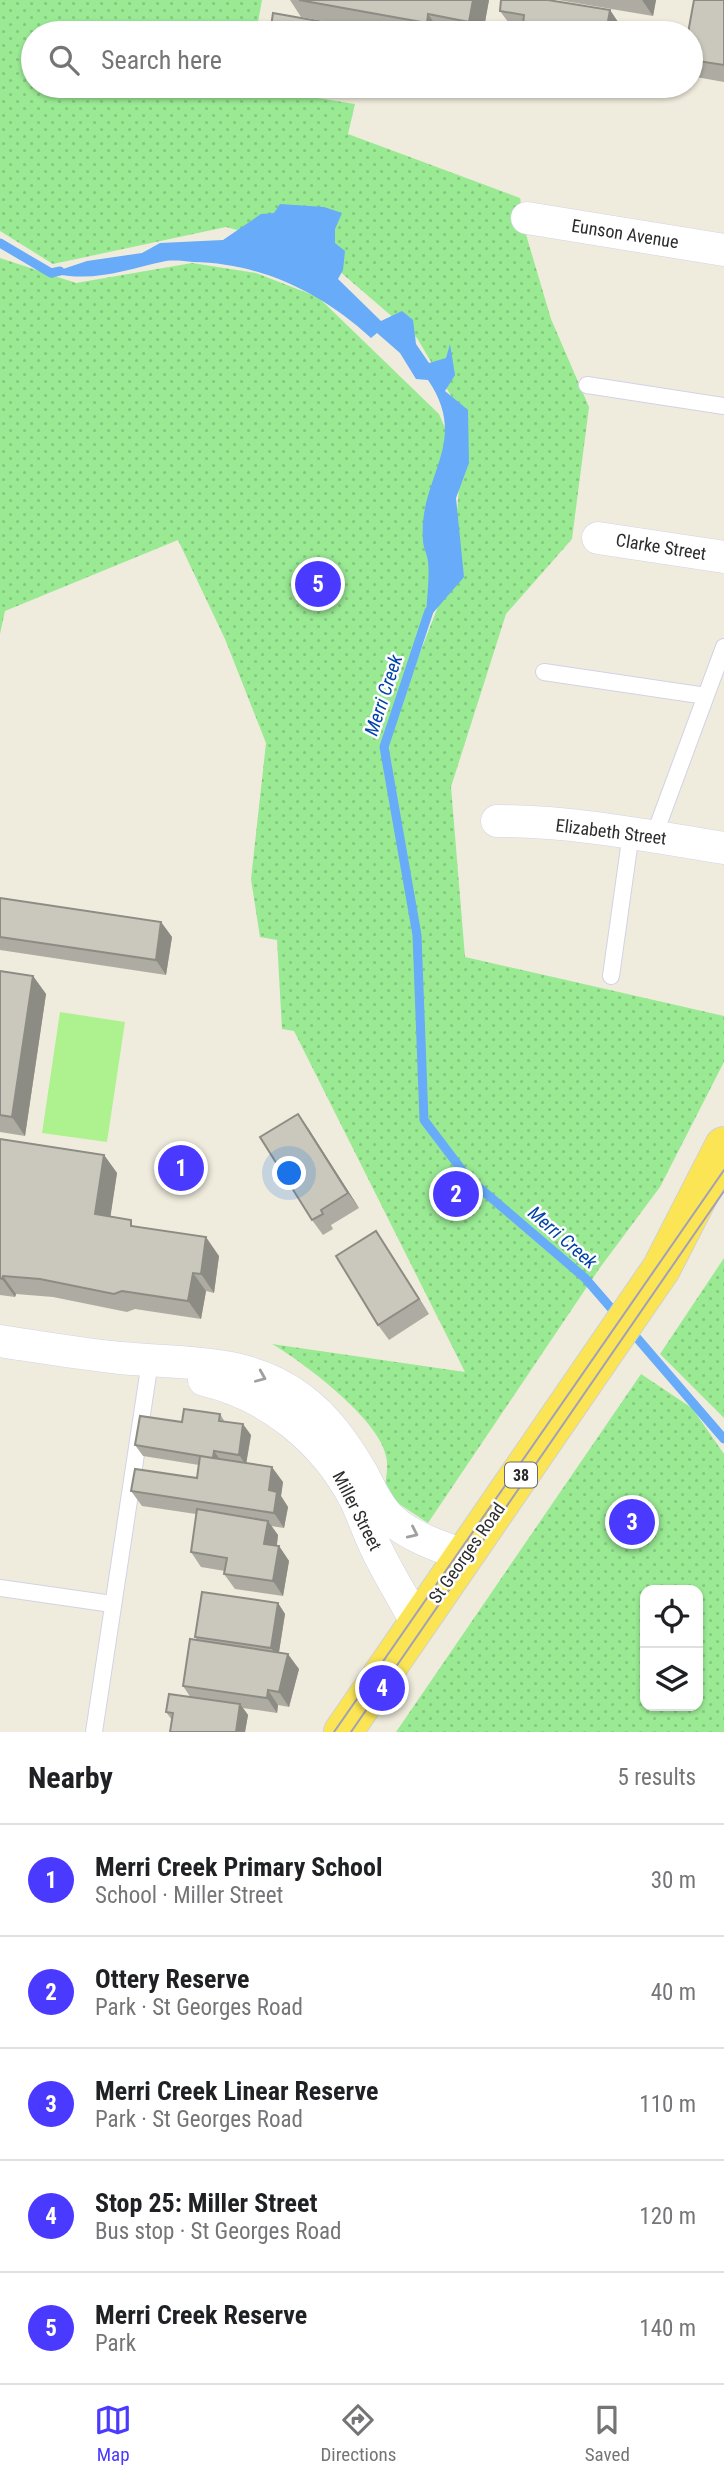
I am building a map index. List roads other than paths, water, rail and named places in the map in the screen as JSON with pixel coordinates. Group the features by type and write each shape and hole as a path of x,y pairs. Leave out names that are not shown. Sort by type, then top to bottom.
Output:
{"highway":[{"name":"St Georges Road","path":"343,1732 661,1269 724,1146"},
{"name":"St Georges Road","path":"661,1269 724,1201"}],"street":[{"name":"Eunson Avenue","path":"527,218 724,250"},
{"name":"Clarke Street","path":"598,538 724,557"},
{"name":"Elizabeth Street","path":"496,821 528,821 724,848"},
{"name":"Miller Street","path":"0,1341 135,1363 235,1389 266,1405 311,1438 324,1451 348,1486 376,1548 418,1623"},
{"name":"Miller Street","path":"135,1363 228,1366 285,1388 332,1427 380,1506 394,1522 411,1533 464,1555"}],"lane":[{"path":"587,385 724,406"},
{"path":"611,976 643,835 706,696 724,647"},
{"path":"544,672 706,696"},
{"path":"94,1732 112,1604 135,1363"},
{"path":"0,1588 112,1604"}],"water":[{"path":"280,204 324,207 342,213 335,229 335,243 345,251 343,270 338,279 381,321 402,311 413,320 416,344 429,363 446,358 450,344 455,375 445,391 468,410 469,463 456,498 464,577 426,621 428,569 423,543 424,517 440,460 445,423 440,402 428,380 416,379 400,353 377,333 371,338 311,294 243,268 166,261 95,276 51,273 87,261 142,253 160,243 223,240 261,214 274,213"}],"waterway":[{"name":"Merri Creek","path":"0,243 51,273 60,271"},
{"name":"Merri Creek","path":"429,611 384,747 417,935 424,1120 468,1178 585,1278 617,1315"},
{"name":"Merri Creek","path":"631,1331 724,1439"}],"tram line":[{"path":"334,1732 724,1170"},
{"path":"351,1732 724,1191"}],"place":[{"name":"Merri Creek Reserve","path":"318,584"},
{"name":"Merri Creek Primary School","path":"181,1168"},
{"name":"Ottery Reserve","path":"456,1194"},
{"name":"Merri Creek Linear Reserve","path":"632,1522"},
{"name":"Stop 25: Miller Street","path":"382,1688"}]}
